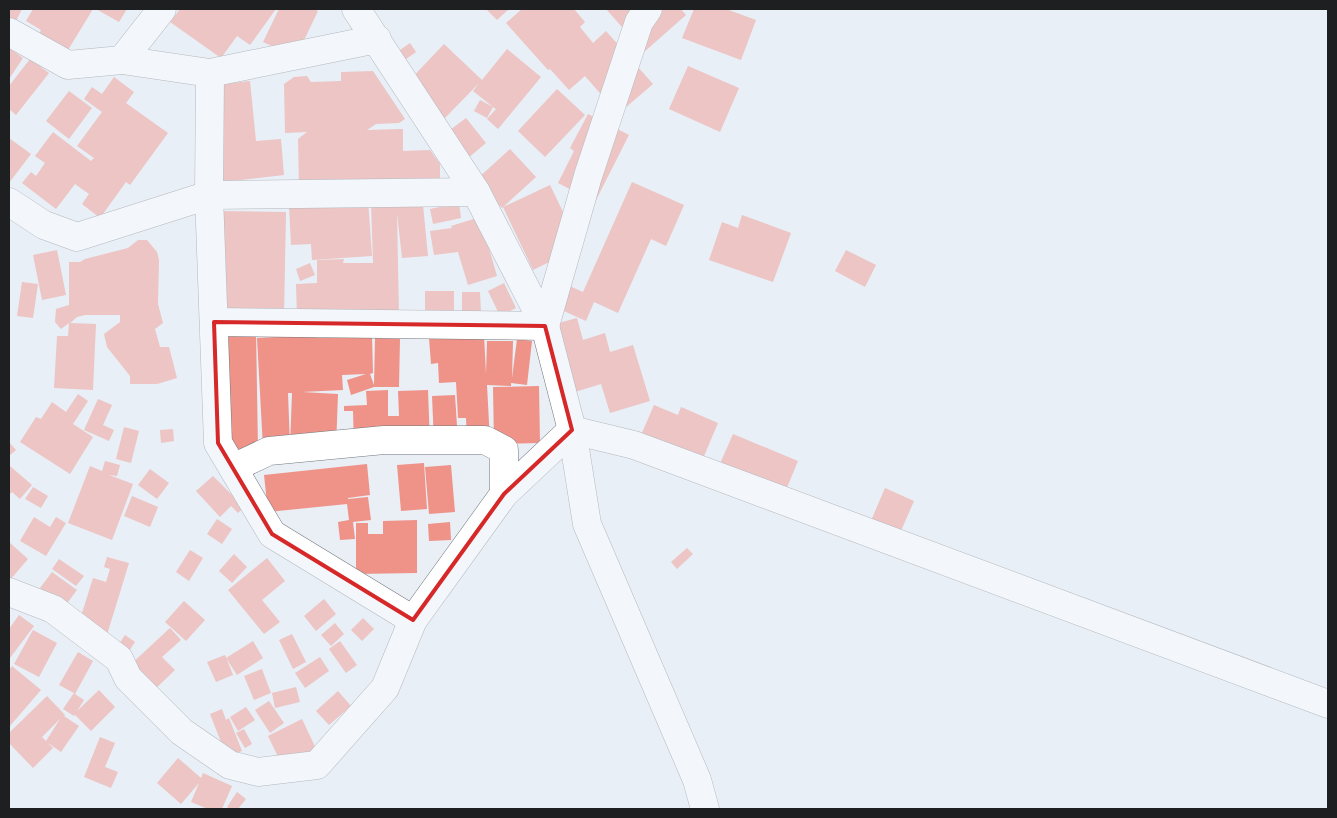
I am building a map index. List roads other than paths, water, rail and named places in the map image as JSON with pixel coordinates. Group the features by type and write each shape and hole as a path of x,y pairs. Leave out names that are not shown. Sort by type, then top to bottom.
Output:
{"street":[{"path":"122,60 162,9"},
{"path":"356,9 476,192 545,326 572,430 587,524 697,780 704,809"},
{"path":"545,326 588,176 639,22 648,9"},
{"path":"9,32 68,65 122,60 210,73 376,39"},
{"path":"210,73 208,195 218,443 272,534 413,620"},
{"path":"9,202 44,225 77,236 208,195 476,192"},
{"path":"214,322 545,326"},
{"path":"9,592 53,609 119,659 128,678 182,732 230,765 258,772 317,765 385,688 413,620 504,494 572,430"},
{"path":"572,430 634,445 1328,704"},
{"path":"233,468 269,451 384,440 485,440 504,450 504,494"}]}
